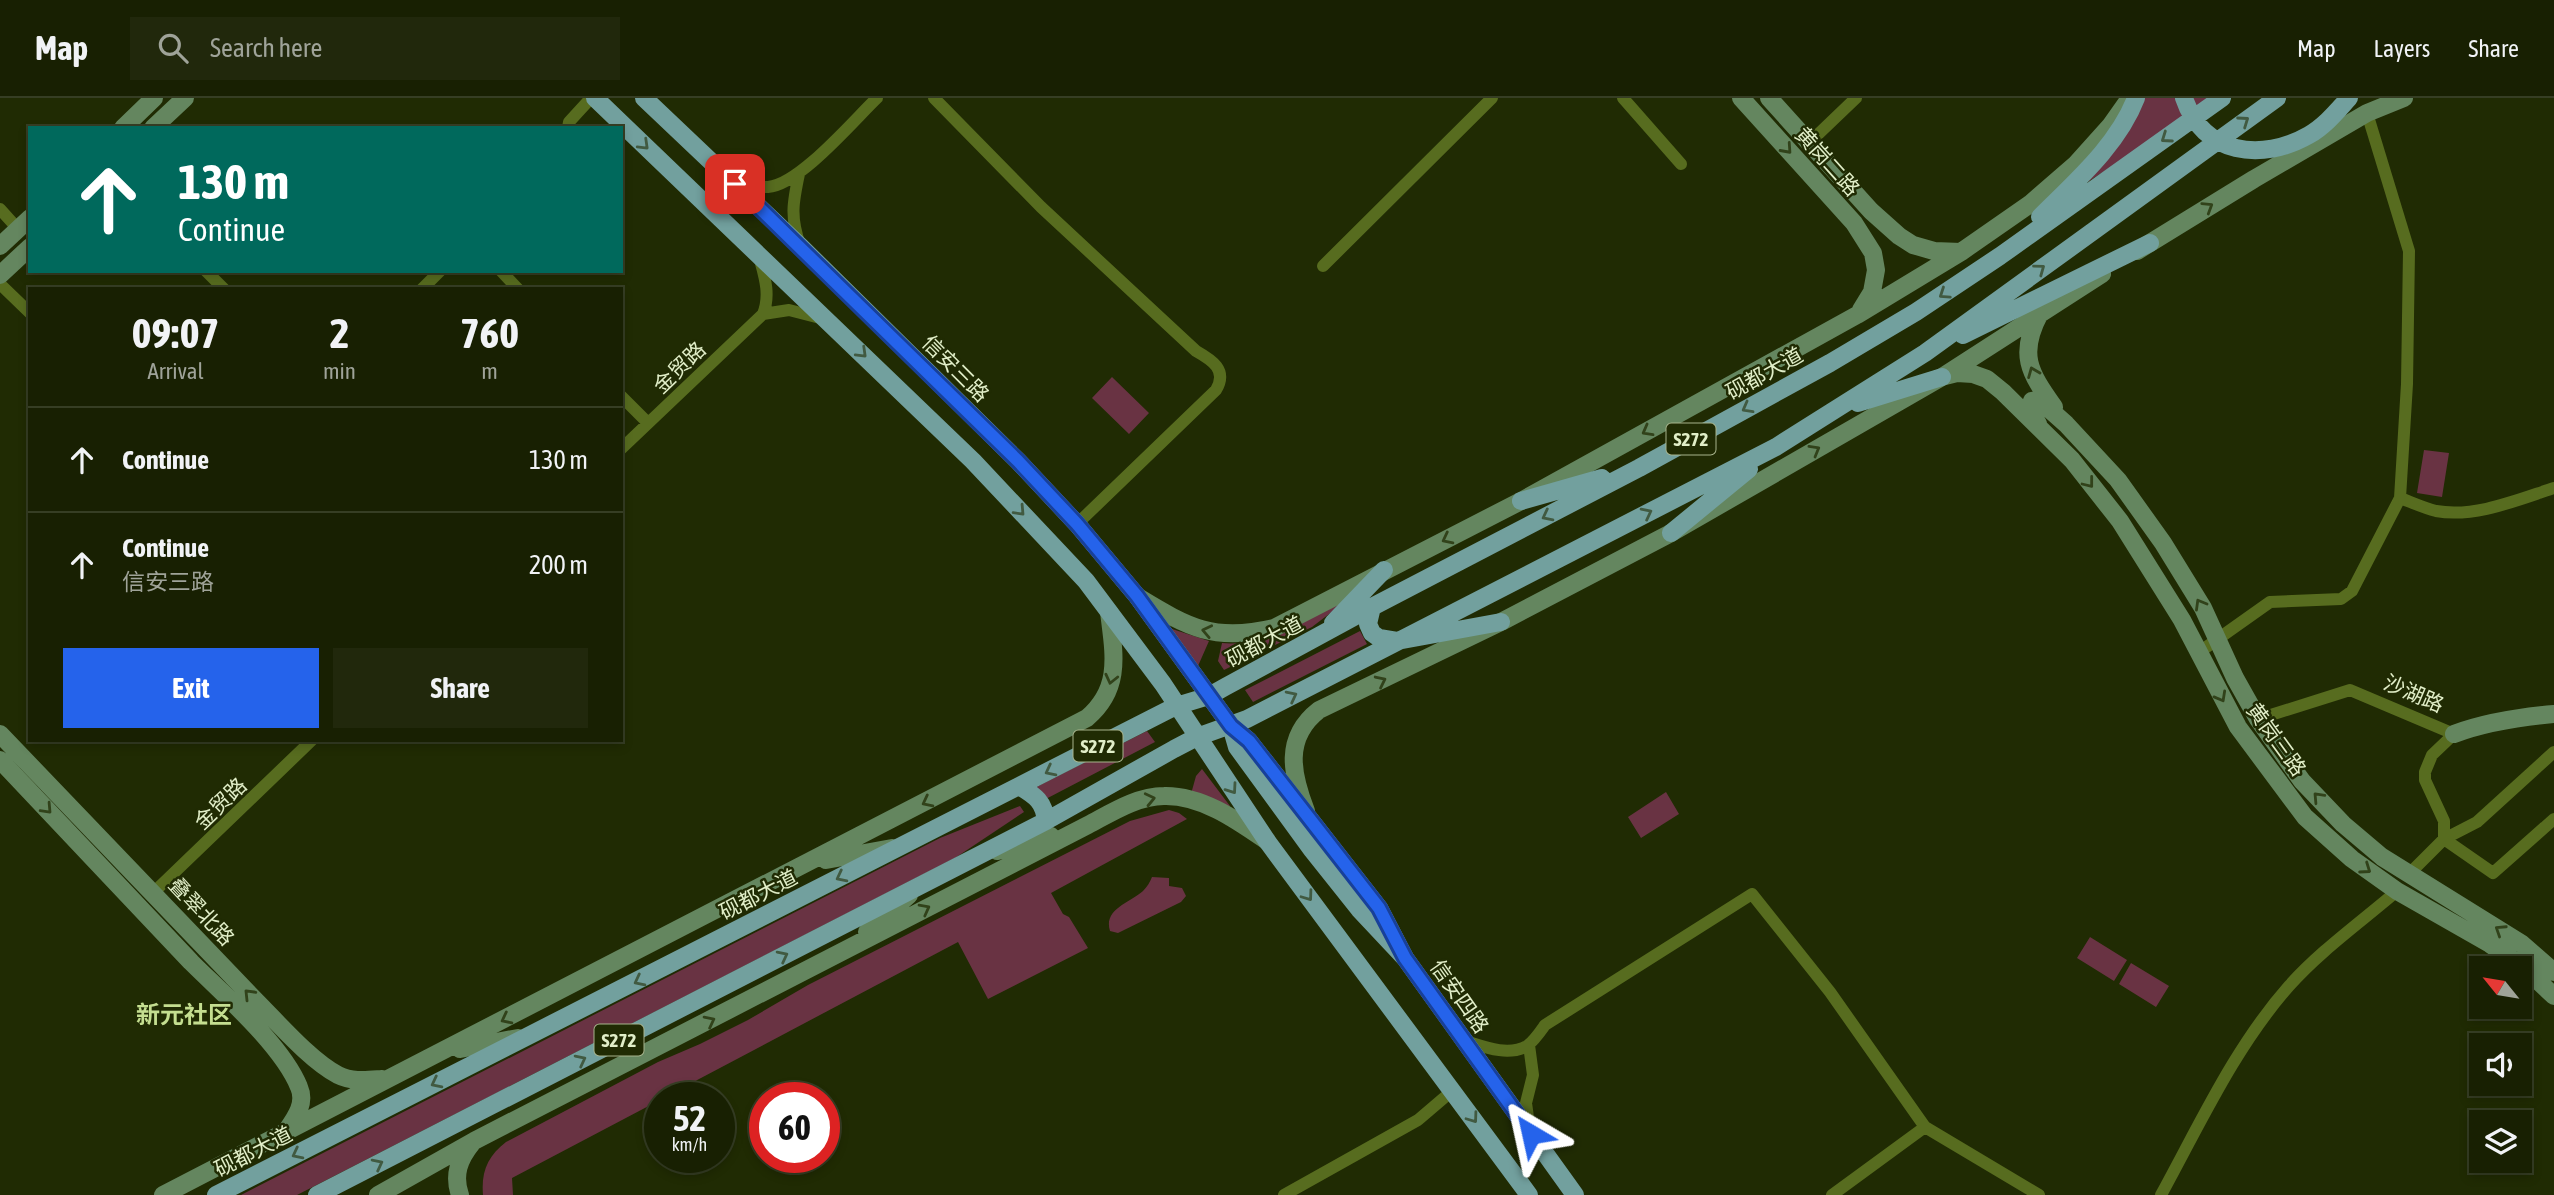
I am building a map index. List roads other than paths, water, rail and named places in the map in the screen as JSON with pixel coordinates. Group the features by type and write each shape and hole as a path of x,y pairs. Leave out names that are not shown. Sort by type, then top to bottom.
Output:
{"main road":[{"path":"593,98 623,126"},
{"name":"信安三路","path":"644,98 801,247 1018,461 1077,524 1137,596 1231,726"},
{"path":"2000,256 2089,167 2115,135 2136,98"},
{"path":"2184,98 2196,123 2208,134 2222,144 2256,151 2272,150 2310,134 2349,98"},
{"name":"砚都大道","path":"216,1195 1176,706 1209,696 1639,468 1916,312 2000,256 2222,98"},
{"name":"S272","path":"317,1195 977,857 1197,737 1231,726 1776,447 1926,353 2277,98"},
{"path":"623,126 973,461 1086,581 1163,684 1267,841 1452,1091 1521,1190"},
{"path":"1926,353 2150,243"},
{"path":"1834,410 1942,377"},
{"path":"1671,533 1776,447"},
{"path":"1521,501 1639,468"},
{"path":"1086,581 1110,562"},
{"path":"1317,639 1384,570"},
{"path":"1373,607 1368,624 1372,633 1379,638 1397,641 1501,622"},
{"path":"1231,726 1249,741 1379,908 1405,958"},
{"name":"信安四路","path":"1231,726 1237,747 1312,850 1359,909 1405,958 1576,1195"},
{"path":"1019,786 1041,801 1046,821"},
{"path":"1288,867 1312,850"}],"street":[{"path":"125,126 153,98"},
{"path":"155,126 185,98"},
{"path":"568,126 569,122 593,98"},
{"path":"720,170 754,187 769,187 799,174 877,98"},
{"path":"934,98 1041,207 1196,351 1219,368 1220,382 1216,390 1077,524"},
{"path":"1323,266 1492,98"},
{"path":"1623,98 1681,164"},
{"name":"黄岗二路","path":"1741,98 1854,223 1873,253 1876,270 1872,292 1857,315"},
{"name":"黄岗二路","path":"1769,98 1871,211 1899,236 1913,245 1934,251 1961,251"},
{"path":"1810,142 1856,98"},
{"path":"1137,596 1178,622 1198,629 1219,633 1253,633 1274,628 1521,501 1857,315 1961,251 2030,204 2067,172 2111,125 2130,98"},
{"path":"1309,818 1295,781 1293,766 1298,741 1312,716 1671,533 1942,377 2253,179 2367,113 2404,98"},
{"path":"2198,653 2270,602 2341,598 2353,591 2400,498 2407,384 2409,251 2367,113"},
{"path":"799,174 793,224 801,247"},
{"path":"0,209 24,223 0,246"},
{"path":"1854,223 1867,222 1871,211"},
{"path":"0,275 28,249"},
{"path":"759,255 766,290 763,314 789,310 827,319"},
{"path":"208,273 222,287"},
{"path":"424,287 438,273"},
{"path":"503,273 516,287"},
{"path":"0,284 28,311"},
{"path":"2040,313 2029,338 2028,366 2066,424"},
{"name":"金贸路","path":"623,447 763,314"},
{"name":"黄岗三路","path":"1942,377 1965,374 1987,379 2072,460 2120,521 2182,620 2238,727 2305,817 2352,859 2397,891 2490,944 2523,967 2554,996"},
{"path":"623,398 648,423"},
{"path":"2043,433 2029,408 2032,401 2039,400 2066,424"},
{"name":"黄岗三路","path":"2066,424 2118,480 2163,543 2203,608 2235,678 2259,719 2302,781 2343,824 2382,857 2522,944 2554,972"},
{"path":"2400,498 2436,511 2466,512 2497,506 2554,488"},
{"name":"砚都大道","path":"163,1195 1087,718 1100,707 1110,688 1115,663 1109,612"},
{"name":"沙湖路","path":"2259,719 2350,690 2454,734 2507,720 2554,714"},
{"name":"叠翠北路","path":"0,734 298,1042 338,1075 353,1080 391,1078"},
{"path":"2444,839 2444,821 2425,780 2432,755 2454,734"},
{"name":"金贸路","path":"153,892 310,742"},
{"path":"2409,874 2444,839 2477,822 2554,752"},
{"name":"叠翠北路","path":"0,760 241,1010 276,1052 293,1075 302,1094 297,1116 287,1130"},
{"path":"378,1195 474,1140 1088,825 1140,801 1164,796 1213,808 1237,820 1267,841"},
{"path":"2444,839 2493,873 2554,819"},
{"path":"977,857 1088,825"},
{"path":"806,864 902,846"},
{"path":"843,952 920,886"},
{"path":"2161,1195 2225,1077 2258,1025 2290,985 2397,891"},
{"path":"1462,1040 1513,1051 1529,1045 1545,1025 1752,894 1829,992 1925,1127 2039,1195"},
{"path":"440,1053 532,1035"},
{"path":"276,1052 290,1056 298,1050 298,1042"},
{"path":"1529,1045 1534,1074 1526,1103 1531,1134"},
{"path":"1284,1195 1418,1120 1452,1091"},
{"path":"1832,1195 1925,1127"},
{"path":"460,1195 457,1185 458,1166 474,1140"},
{"path":"193,1195 238,1157"}],"district":[{"name":"新元社区","path":"184,1014"}]}
